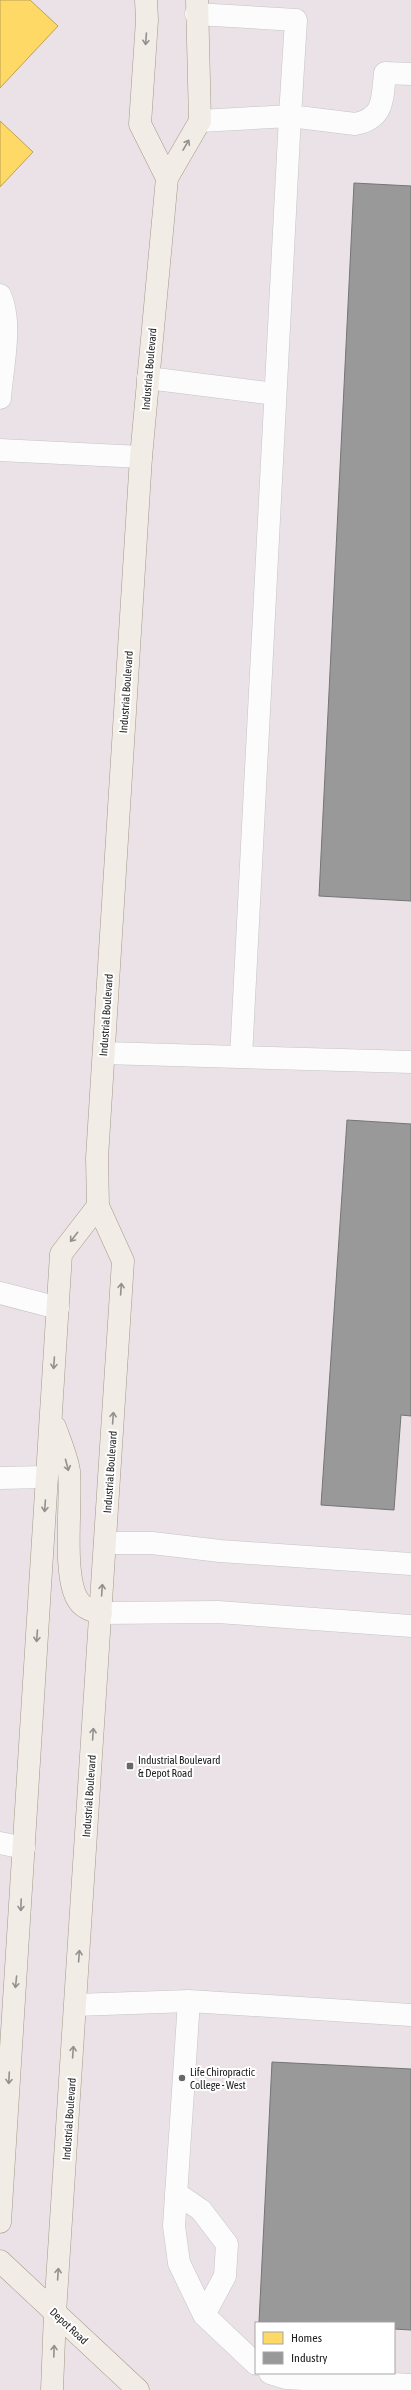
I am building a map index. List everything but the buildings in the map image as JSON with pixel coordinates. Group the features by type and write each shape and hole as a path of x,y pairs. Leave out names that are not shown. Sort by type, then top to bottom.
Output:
{"main road":[{"path":"146,0 147,20 140,124 167,178"},
{"path":"196,7 200,121"},
{"name":"Industrial Boulevard","path":"52,2390 55,2313 123,1262 98,1206 97,1158 141,457 167,178 200,121"},
{"path":"0,2222 6,2046 19,1944 61,1254 98,1206"},
{"path":"51,1414 69,1470 70,1571 74,1592 78,1601 87,1609 101,1613"},
{"name":"Depot Road","path":"0,2261 138,2390"}],"lane":[{"path":"196,7 296,20 241,1057"},
{"path":"200,121 290,116 355,124 362,123 372,119 380,111 386,73 411,74"},
{"path":"0,295 5,311 0,398"},
{"path":"148,378 275,394"},
{"path":"0,450 141,457"},
{"path":"104,1053 411,1062"},
{"path":"0,1293 58,1308"},
{"path":"0,1478 47,1477"},
{"path":"105,1543 152,1543 220,1551 411,1564"},
{"path":"101,1613 218,1612 411,1626"},
{"path":"0,1843 24,1848"},
{"path":"76,2005 189,2001 411,2015"},
{"path":"189,2001 174,2226 179,2263 204,2315 255,2363"},
{"path":"176,2194 201,2210 227,2244 225,2276 204,2315"},
{"path":"273,2374 286,2378 329,2385 411,2385"}],"shaded area":[{"path":"13,0 411,0 411,2390 0,2390 0,14"}],"place":[{"name":"Industrial Boulevard & Depot Road","path":"130,1766"},
{"name":"Life Chiropractic College - West","path":"182,2078"}]}
